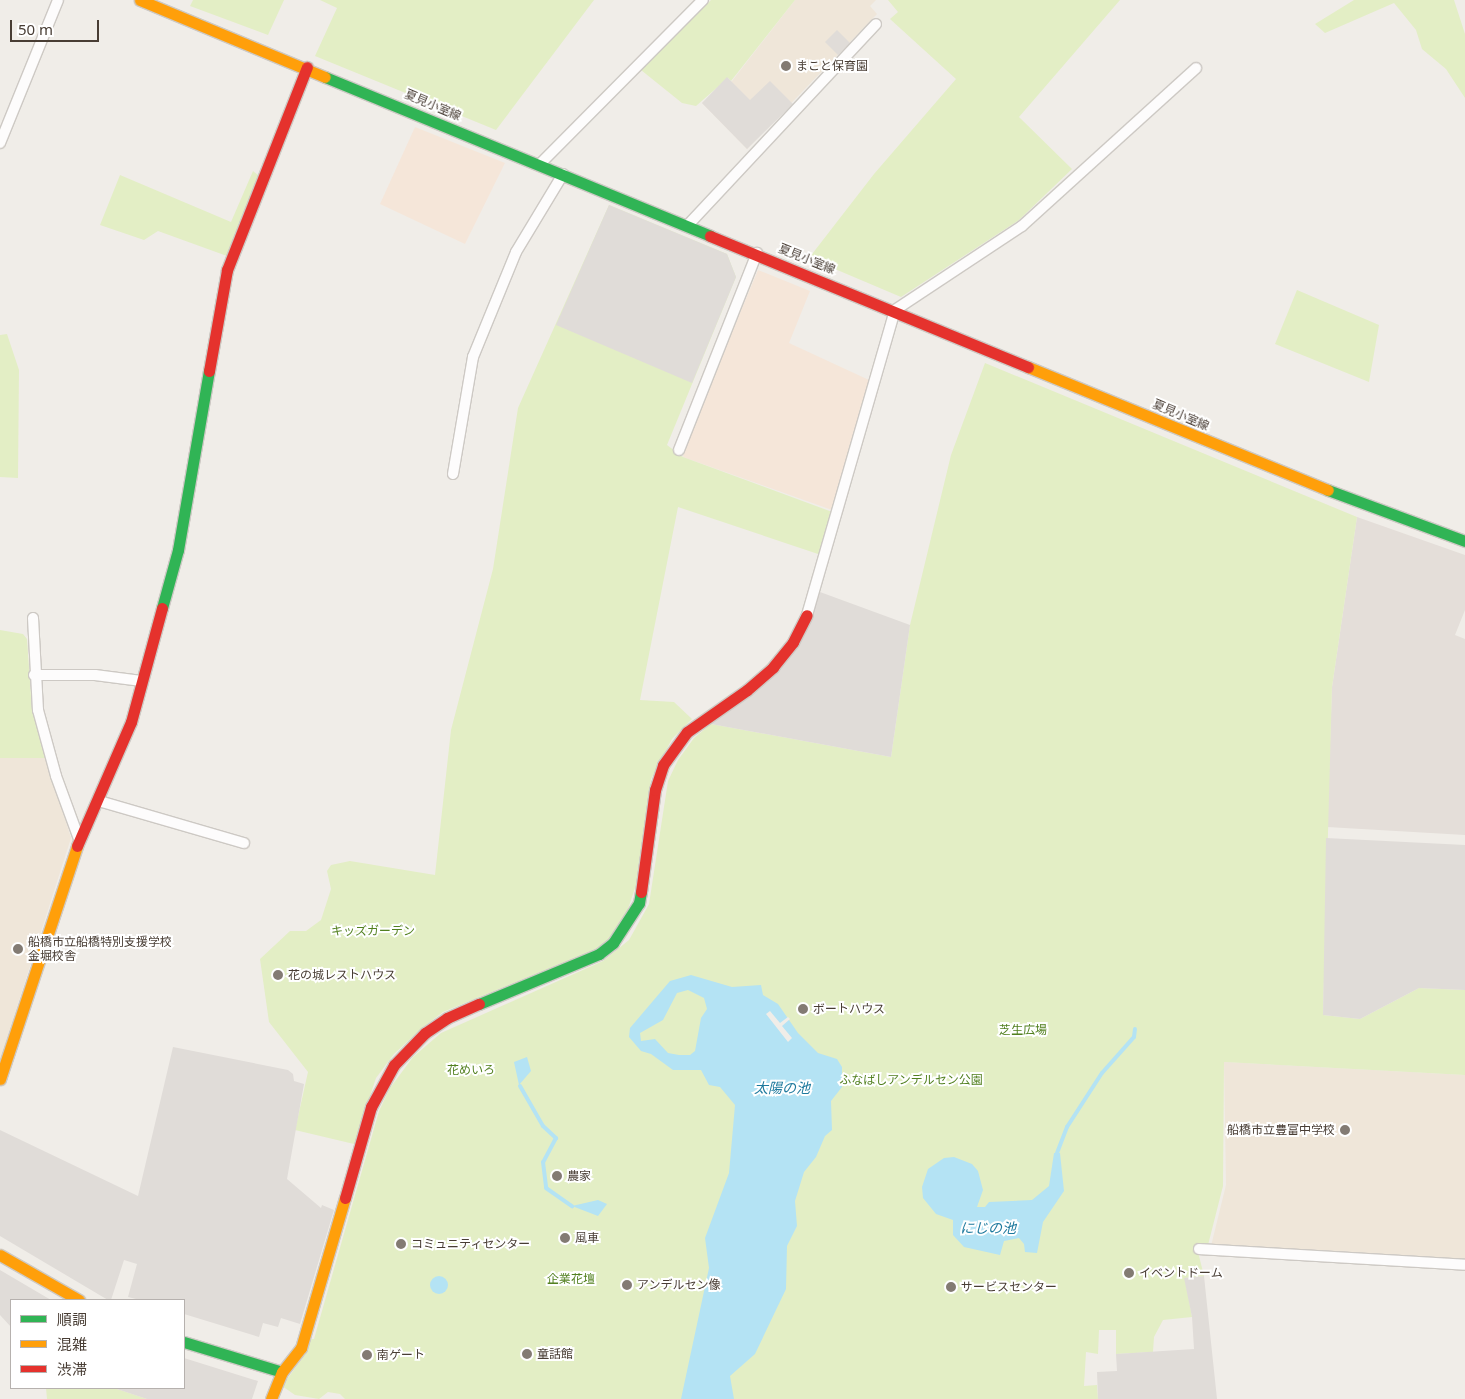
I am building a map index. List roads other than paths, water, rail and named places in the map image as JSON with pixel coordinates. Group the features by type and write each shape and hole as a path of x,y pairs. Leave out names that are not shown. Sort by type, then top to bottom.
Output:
{"street":[{"path":"0,143 58,0"},
{"name":"夏見小室線","path":"140,0 308,67 1291,476 1465,542"},
{"path":"540,164 703,0"},
{"path":"688,225 876,24"},
{"path":"0,1079 79,838 99,801 131,722 178,550 227,270 308,67"},
{"path":"270,1399 282,1372 301,1348 371,1107 394,1064 425,1033 447,1018 599,954 613,943 631,919 638,903 655,790 663,765 687,732 747,690 773,667 793,642 807,615 895,310 1022,226 1196,68"},
{"path":"453,474 473,357 516,252 563,174"},
{"path":"678,450 757,254"},
{"path":"33,618 34,675 38,710 54,767 79,838"},
{"path":"34,675 95,675 142,681"},
{"path":"99,801 244,843"},
{"path":"1199,1249 1465,1265"},
{"path":"0,1254 77,1299"},
{"path":"185,1342 282,1372"}],"water":[{"name":"太陽の池","path":"691,975 732,987 761,985 763,995 778,1004 798,1033 818,1053 837,1059 842,1067 842,1087 831,1101 832,1130 825,1136 816,1157 804,1172 795,1201 797,1226 787,1246 786,1289 755,1354 730,1376 734,1399 681,1399 709,1268 705,1238 729,1173 735,1105 720,1087 709,1085 701,1070 673,1070 651,1054 641,1051 629,1037 630,1028 670,981","holes":["688,990 704,998 707,1009 701,1018 695,1051 690,1055 668,1053 655,1039 641,1041 640,1033 663,1020 677,993"]},
{"path":"527,1057 531,1071 519,1085 514,1062"},
{"name":"にじの池","path":"1054,1153 1060,1153 1064,1191 1043,1222 1037,1253 1025,1252 1024,1244 1019,1238 1004,1241 1000,1255 964,1247 953,1235 953,1220 936,1214 923,1198 922,1187 928,1169 944,1158 954,1157 972,1164 978,1171 983,1190 977,1207 985,1207 989,1202 1032,1200 1049,1186"},
{"path":"598,1200 607,1204 598,1216 572,1206"},
{"path":"439,1276 445,1279 448,1285 445,1291 439,1294 433,1291 430,1285 433,1279"}],"waterway":[{"path":"1057,1153 1067,1127 1102,1073 1134,1037 1135,1029"},
{"path":"520,1086 543,1126 556,1138 543,1162 546,1188 572,1206"}],"place":[{"name":"まこと保育園","path":"786,66"},
{"name":"船橋市立船橋特別支援学校 金堀校舎","path":"18,949"},
{"name":"花の城レストハウス","path":"278,975"},
{"name":"ボートハウス","path":"803,1009"},
{"name":"船橋市立豊富中学校","path":"1345,1130"},
{"name":"農家","path":"557,1176"},
{"name":"風車","path":"565,1238"},
{"name":"コミュニティセンター","path":"401,1244"},
{"name":"イベントドーム","path":"1129,1273"},
{"name":"アンデルセン像","path":"627,1285"},
{"name":"サービスセンター","path":"951,1287"},
{"name":"童話館","path":"527,1354"},
{"name":"南ゲート","path":"367,1355"}],"park label":[{"name":"キッズガーデン","path":"373,931"},
{"name":"芝生広場","path":"1023,1030"},
{"name":"花めいろ","path":"471,1070"},
{"name":"ふなばしアンデルセン公園","path":"911,1080"},
{"name":"企業花壇","path":"571,1279"}]}
